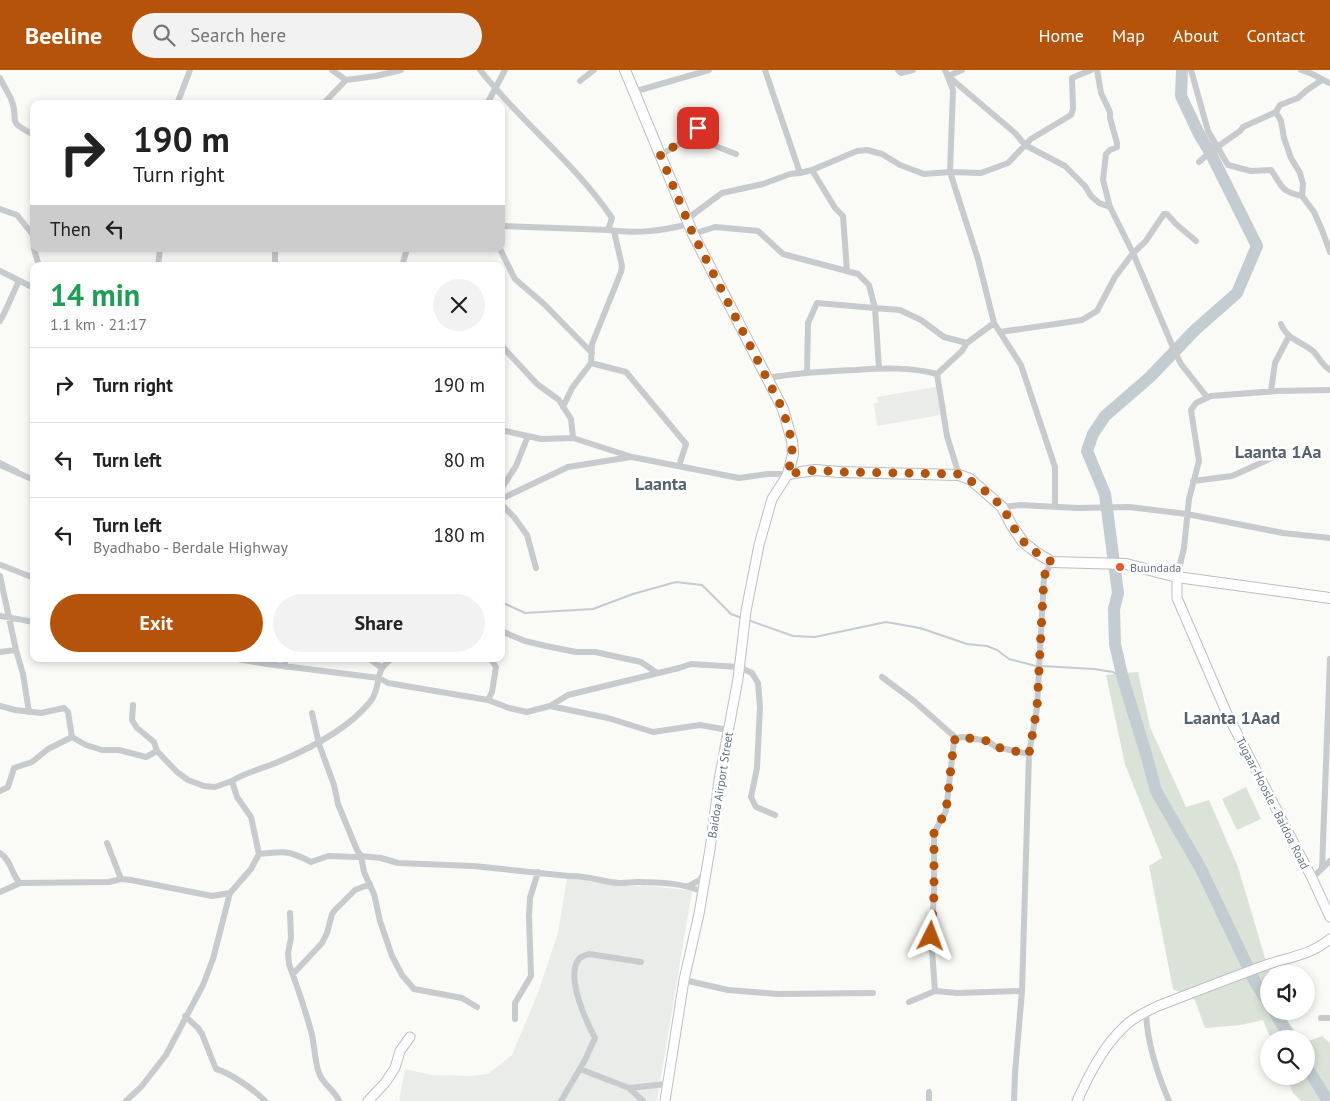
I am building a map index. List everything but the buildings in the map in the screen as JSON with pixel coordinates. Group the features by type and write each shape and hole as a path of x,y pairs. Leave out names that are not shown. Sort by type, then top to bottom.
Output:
{"main road":[{"path":"625,70 693,234 783,410 792,441 792,454 788,474 815,470 959,474 970,479 1002,507 1023,542 1037,554 1052,562 1126,564 1177,577 1330,598"}],"street":[{"path":"179,100 190,70"},
{"path":"327,100 346,80 401,70"},
{"path":"480,70 495,89 592,191 612,218 611,230 622,266 621,272 592,344 591,363 572,388 563,407"},
{"path":"489,100 506,70"},
{"path":"580,81 594,70"},
{"path":"633,92 709,70"},
{"path":"765,70 800,173"},
{"path":"898,70 901,73 913,70"},
{"path":"946,73 962,70"},
{"path":"505,226 625,232 662,231 689,224 691,216 722,193 764,184 790,174 812,170 857,151 867,150 882,154 900,165 924,174 950,172 981,173 1008,163 1031,139 1071,115 1073,109 1072,78 1091,70"},
{"path":"1097,70 1101,93 1110,112 1118,147 1106,154 1103,180 1110,207 1133,253 1175,352 1207,397"},
{"path":"1191,70 1210,138 1228,165 1251,171 1271,170 1282,188 1291,194 1302,196"},
{"path":"1302,70 1308,71 1330,83"},
{"path":"335,71 346,80"},
{"path":"946,73 1015,133 1025,145 1065,166 1091,196 1099,203 1110,207"},
{"path":"946,73 953,90 950,172 978,259 994,323 1022,365 1055,467 1055,507"},
{"path":"0,78 13,105 13,121 17,126 30,133"},
{"path":"1199,162 1244,126 1276,112 1280,105 1298,98 1322,80"},
{"path":"1276,112 1281,121 1284,138 1291,158 1300,173 1303,184 1302,196 1314,212 1330,252"},
{"path":"660,154 692,137 698,128 701,117"},
{"path":"692,137 736,154"},
{"path":"812,170 835,208 843,216 847,271"},
{"path":"0,210 17,215 30,230"},
{"path":"1000,332 1082,320 1097,311 1115,277 1133,253 1145,242 1164,214 1167,214 1196,241"},
{"path":"693,234 715,228 758,231 783,254 858,274 869,285 875,308 879,368"},
{"path":"502,252 515,279 544,304 592,353"},
{"path":"0,271 30,286"},
{"path":"0,322 6,313 10,297 18,281"},
{"path":"807,372 808,323 817,303 900,310 921,320 944,337 967,343"},
{"path":"937,374 962,351 967,343 994,323"},
{"path":"1280,324 1289,336 1313,352 1322,365 1330,370"},
{"path":"1271,391 1275,363 1289,336"},
{"path":"505,349 537,384 559,400 571,419 574,438"},
{"path":"591,363 626,372 686,444 679,466"},
{"path":"767,378 807,372 879,368 920,369 937,374"},
{"path":"937,374 947,436 959,474"},
{"path":"1177,577 1184,548 1187,514 1193,481 1199,461 1191,410 1196,403 1211,396 1271,391 1330,390"},
{"path":"505,431 541,439 574,438 632,457 739,478 768,474 788,474"},
{"path":"505,483 516,466 528,436"},
{"path":"1193,481 1232,476 1285,452"},
{"path":"505,497 568,467 632,457"},
{"path":"0,465 30,478"},
{"name":"Baidoa Airport Street","path":"665,1101 684,980 703,892 719,780 738,679 742,630 759,545 772,499 788,474"},
{"path":"1002,507 1020,505 1078,508 1129,506 1187,514 1283,533 1330,538"},
{"path":"505,508 527,535 536,568"},
{"path":"1014,1101 1022,991 1029,754 1037,708 1044,576 1052,562"},
{"path":"0,567 30,577"},
{"path":"0,576 16,650 24,674 29,712"},
{"name":"Tugaar-Hoosle - Baidoa Road","path":"1177,577 1177,598 1228,714 1330,917"},
{"path":"0,616 30,621"},
{"path":"505,633 525,641 546,646 576,652 595,652 641,662 657,673"},
{"path":"0,652 16,650"},
{"path":"1322,868 1330,659"},
{"path":"259,662 379,678 388,683 488,700 527,712 550,706 568,695 691,664 739,667 752,673 758,683 760,707 757,768 751,797 756,807 775,815"},
{"path":"285,662 286,666"},
{"path":"374,662 382,668"},
{"path":"133,705 132,720 137,728 154,742 157,751 177,772 188,780 204,786 214,787 232,781 242,774 277,763 319,744 370,703 377,691 382,668 388,662"},
{"path":"488,700 492,692 496,667 494,662"},
{"path":"882,678 914,701 956,738"},
{"path":"0,706 41,713 64,708 68,712 72,737"},
{"path":"550,706 608,718 653,732 700,725 728,730"},
{"path":"312,713 319,744 334,785 338,804 361,856 364,872 370,884 392,956 402,975 414,989 462,998 478,1007"},
{"path":"72,737 86,745 102,750 119,750 137,756 146,757 157,751"},
{"path":"0,791 8,787 14,768 32,762 48,749 72,737"},
{"path":"956,738 962,737 988,741 996,747 1029,754"},
{"path":"935,991 931,936 934,895 934,833 946,811 954,741 956,738"},
{"path":"126,1101 166,1055 213,960 230,893 251,869 259,854 251,817 237,797 232,781"},
{"path":"107,843 121,879"},
{"path":"259,854 288,852 311,862 328,856 361,856 381,858 398,864 473,866 582,875 596,880 620,883 680,884 703,892"},
{"path":"0,853 10,863 11,872 20,884"},
{"path":"1312,878 1330,861"},
{"path":"689,886 700,880 707,865"},
{"path":"515,1019 515,1003 530,976 530,898 538,872"},
{"path":"0,892 20,884 109,882 121,879 151,882 171,889 190,890 212,896 230,893"},
{"path":"292,974 322,943 335,910 354,890 370,884"},
{"path":"290,913 291,938 288,953 292,974 311,1030 319,1075 323,1082 337,1095 339,1101"},
{"path":"1077,1101 1099,1059 1115,1036 1126,1025 1146,1012 1230,978 1305,954 1318,948 1330,939"},
{"path":"561,1101 580,1069 595,1038 585,1019 573,979 578,960 582,956 589,954 641,962"},
{"path":"684,980 728,990 778,994 873,993"},
{"path":"909,1002 935,991 964,993 1022,991"},
{"path":"1146,1012 1146,1028 1153,1059 1170,1101"},
{"path":"186,1016 202,1034 216,1070 245,1085 260,1095 265,1101"},
{"path":"1321,1018 1330,1018"},
{"path":"368,1101 385,1083 395,1068 400,1051 410,1037"},
{"path":"580,1069 629,1088 643,1101"},
{"path":"629,1088 667,1084"},
{"path":"929,1092 929,1101"}],"shaded area":[{"path":"936,387 940,415 877,426 874,403 878,403 877,397"},
{"path":"1138,672 1150,727 1186,807 1209,800 1238,867 1268,965 1260,965 1260,1020 1263,1020 1241,1025 1205,1028 1195,1000 1173,989 1149,866 1162,858 1125,764 1106,675"},
{"path":"1246,787 1261,819 1237,830 1222,799"},
{"path":"567,878 582,879 590,882 643,885 692,891 657,1101 399,1101 405,1069 432,1075 470,1076 488,1074 512,1055 538,993 558,933"},
{"path":"1263,1020 1287,1020 1294,1030 1267,1030"},
{"path":"1322,1036 1330,1043 1330,1101 1301,1101 1293,1093 1290,1085 1315,1085 1315,1039"}],"waterway":[{"path":"1182,70 1181,96 1257,246 1237,293 1195,330 1150,377 1105,416 1093,434 1087,451 1105,494 1118,593 1114,609 1115,644 1123,679 1156,791 1201,869 1260,990"},
{"path":"0,461 18,470"},
{"path":"505,604 525,613 593,609 633,594 676,582 702,585 731,614 742,618"},
{"path":"748,620 793,636 815,637 886,622 920,628 967,644 987,646 997,650 1009,659 1036,666"},
{"path":"1041,666 1113,672 1123,679"},
{"path":"1279,1020 1286,1030"},
{"path":"1315,1080 1328,1101"}],"place":[{"name":"Buundada","path":"1120,567"}],"district":[{"name":"Laanta 1Aa","path":"1278,451"},
{"name":"Laanta","path":"661,483"},
{"name":"Laanta 1Aad","path":"1232,717"}],"route":[{"path":"698,128 692,137 660,154 693,234 783,410 792,441 792,454 788,474 815,470 937,475 959,474 970,479 1002,507 1023,542 1037,554 1052,562 1044,576 1037,708 1029,754 996,747 988,741 962,737 956,738 954,741 946,811 934,833 934,895 931,936"}]}
